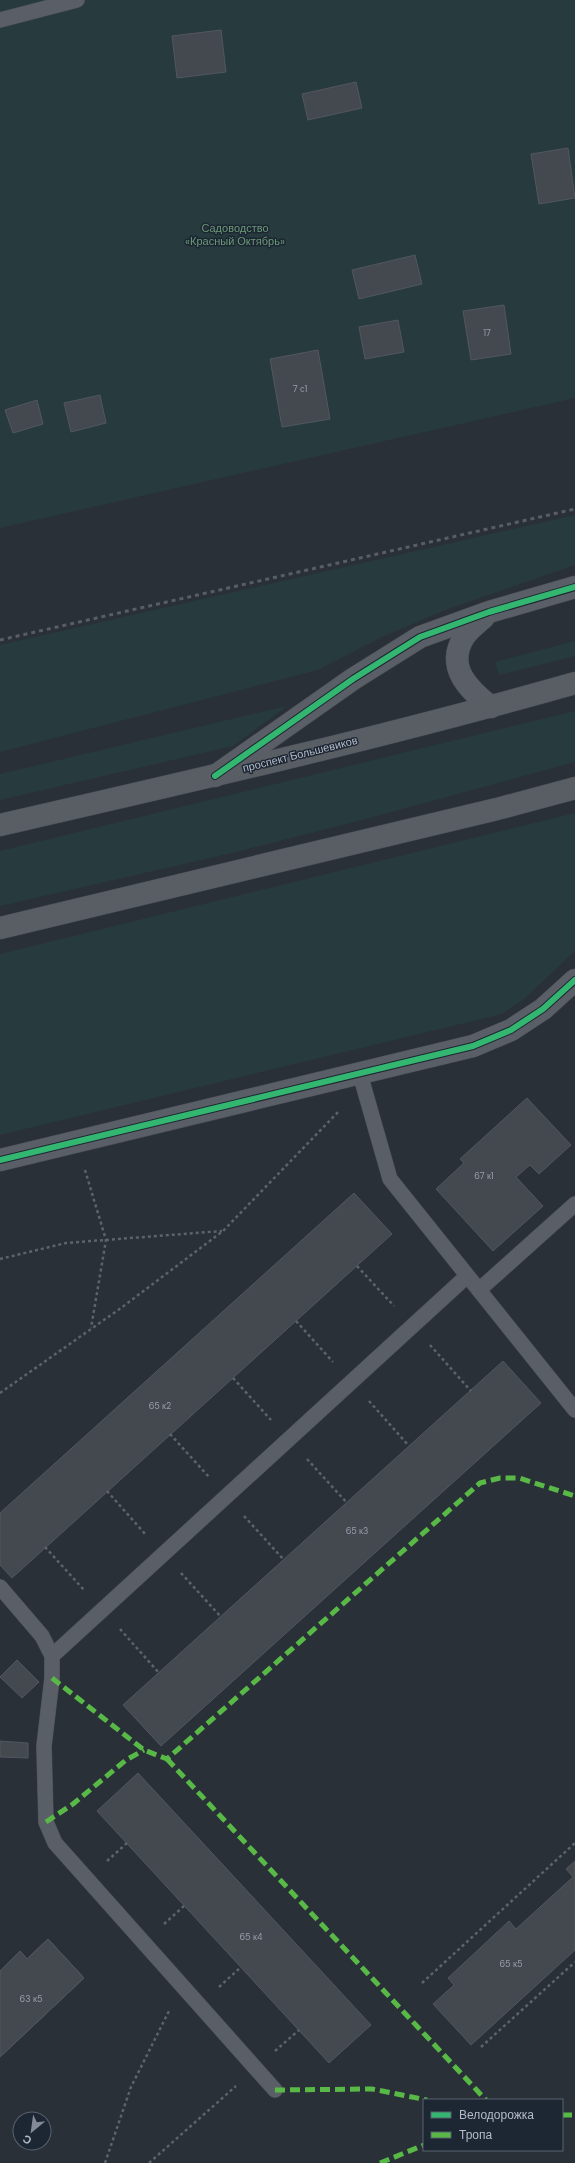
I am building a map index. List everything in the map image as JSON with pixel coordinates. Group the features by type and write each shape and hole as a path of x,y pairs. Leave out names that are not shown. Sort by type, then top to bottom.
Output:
{"main road":[{"name":"проспект Большевиков","path":"0,825 214,776 491,707 575,683"},
{"path":"0,928 481,813 575,788"}],"street":[{"path":"214,776 353,679 420,637 489,612 575,587"},
{"path":"489,612 464,637 457,656 460,674 472,692 491,707"},
{"path":"0,1160 473,1046 512,1030 543,1009 575,980"}],"lane":[{"path":"0,20 77,0"},
{"path":"360,1074 390,1179 575,1410"},
{"path":"479,1290 575,1204"},
{"path":"52,1656 467,1276"},
{"path":"0,1587 42,1636 52,1656 52,1678 44,1746 46,1822 56,1843 275,2090"}],"path":[{"path":"0,1393 223,1231 343,1107"},
{"path":"84,1168 106,1240 90,1329"},
{"path":"0,1259 66,1243 223,1231"},
{"path":"422,1983 575,1843"},
{"path":"480,2047 575,1962"},
{"path":"105,2163 131,2087 182,1985"},
{"path":"149,2163 299,2030"}],"green space":[{"name":"Садоводство «Красный Октябрь»","path":"0,0 575,0 575,398 0,528"},
{"path":"575,515 575,565 445,610 380,638 318,670 0,752 0,645"},
{"path":"575,641 575,656 499,675 495,662"},
{"path":"287,706 233,746 0,800 0,774"},
{"path":"575,711 575,762 373,817 232,853 0,906 0,851"},
{"path":"575,813 575,951 523,1000 502,1014 0,1135 0,954"}],"building":[{"path":"221,30 226,72 177,78 172,36"},
{"path":"356,82 362,108 308,120 302,94"},
{"path":"568,148 575,198 539,204 531,154"},
{"path":"415,255 422,284 359,299 352,270"},
{"path":"504,305 511,354 471,360 463,311"},
{"path":"398,320 404,352 365,359 359,327"},
{"path":"318,350 330,419 282,427 270,359"},
{"path":"100,395 106,423 71,432 64,403"},
{"path":"37,400 43,424 13,433 5,410"},
{"path":"527,1098 571,1145 539,1174 530,1165 516,1177 543,1206 493,1251 436,1189 464,1163 460,1159"},
{"path":"354,1193 392,1234 12,1578 0,1565 0,1513"},
{"path":"503,1361 541,1403 161,1746 123,1705"},
{"path":"17,1660 39,1682 22,1698 0,1677"},
{"path":"0,1741 28,1743 28,1758 0,1757"},
{"path":"138,1773 371,2025 329,2063 97,1811"},
{"path":"575,1861 575,1950 471,2045 433,2004 454,1985 448,1978 509,1921 516,1929 573,1877 566,1869"},
{"path":"48,1939 84,1978 0,2057 0,1971 20,1951 27,1959"},
{"path":"48,1939 84,1978 0,2057 0,1971 20,1951 27,1959"}],"railway":[{"path":"0,640 575,509"}],"marked path":[{"path":"52,1678 144,1750 167,1759 480,1483 500,1478 519,1478 575,1496"},
{"path":"46,1822 73,1804 126,1760 144,1750"},
{"path":"167,1759 485,2099"},
{"path":"275,2090 372,2089 423,2099"},
{"path":"563,2115 575,2115"},
{"path":"380,2163 423,2145"}],"cycle path":[{"path":"215,776 353,679 420,637 489,612 575,587"},
{"path":"0,1160 473,1046 511,1030 543,1009 575,980"}]}
